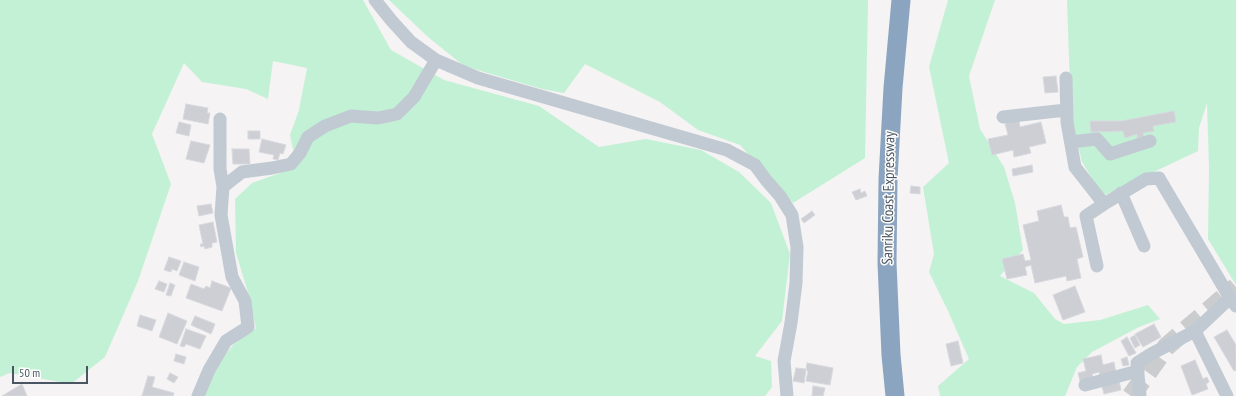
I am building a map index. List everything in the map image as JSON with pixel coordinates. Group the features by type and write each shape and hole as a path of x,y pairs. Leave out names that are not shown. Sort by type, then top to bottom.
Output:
{"highway":[{"name":"Sanriku Coast Expressway","path":"883,396 876,265 876,181 881,95 890,0"},
{"name":"Sanriku Coast Expressway","path":"895,396 891,355 887,262 888,179 892,88 901,0"}],"street":[{"path":"375,0 411,42 436,60 478,78 727,150 756,165 766,180 780,196 792,216 797,247 796,283 793,310 784,361 788,396"},
{"path":"223,187 242,172 291,164 300,153 308,136 325,126 351,116 378,118 397,114 414,97 436,60"},
{"path":"1066,78 1067,122 1075,166 1104,204"},
{"path":"1003,117 1066,110"},
{"path":"198,396 209,370 226,341 248,327 245,301 232,277 221,215 223,187 220,169 220,119"},
{"path":"1071,142 1097,139 1110,154 1150,141"},
{"path":"1097,266 1086,216 1121,193 1146,179 1159,178 1233,302 1195,330 1137,363 1140,396"},
{"path":"1121,193 1144,246"},
{"path":"1195,330 1227,396"},
{"path":"1085,385 1138,371"}],"green space":[{"path":"0,0 363,0 391,50 444,80 539,106 599,147 646,139 701,150 739,172 771,203 790,254 782,321 755,356 771,361 772,387 765,396 193,396 196,389 234,344 256,328 247,289 236,253 235,199 252,183 297,167 290,135 299,110 307,68 273,61 268,99 246,89 202,82 184,63 152,134 171,184 138,281 105,357 71,384 10,373 0,377"},
{"path":"389,0 868,0 865,158 793,203 740,145 698,130 660,102 585,64 564,93 542,89 464,66 428,37"},
{"path":"948,0 995,0 969,76 980,129 1004,167 1015,203 1023,250 1000,276 1034,293 1055,319 1064,324 1100,320 1148,305 1160,319 1139,327 1092,352 1077,367 1065,396 940,396 938,386 969,359 929,272 934,254 923,187 949,163 929,67"},
{"path":"1067,0 1236,0 1236,285 1208,239 1209,167 1207,103 1199,128 1198,151 1103,196 1082,162 1071,115"}],"building":[{"path":"1056,76 1058,92 1045,93 1043,77"},
{"path":"186,104 208,108 207,113 210,113 208,124 183,119"},
{"path":"1174,111 1176,122 1153,126 1154,131 1143,133 1144,137 1137,138 1137,134 1125,138 1123,131 1091,132 1090,121 1122,121"},
{"path":"1019,120 1020,127 1041,122 1046,143 1029,147 1031,153 1014,157 1013,150 992,155 988,139 1008,135 1005,123"},
{"path":"179,122 191,125 189,136 176,133"},
{"path":"248,131 260,131 260,139 248,139"},
{"path":"262,139 286,145 283,154 280,153 278,160 273,159 274,155 259,152"},
{"path":"191,141 210,145 204,163 186,159"},
{"path":"232,149 249,149 250,164 233,164"},
{"path":"1032,165 1033,172 1013,176 1012,169"},
{"path":"911,186 920,187 920,194 910,193"},
{"path":"860,189 861,193 865,191 867,196 856,200 852,192"},
{"path":"211,204 213,213 199,216 197,206"},
{"path":"1061,205 1064,217 1068,217 1070,228 1076,227 1083,257 1077,259 1081,278 1067,281 1066,276 1035,283 1031,265 1025,267 1027,275 1007,279 1002,259 1023,254 1025,261 1031,260 1023,225 1039,221 1037,211"},
{"path":"812,211 815,215 804,223 801,219"},
{"path":"213,222 217,242 212,243 212,247 205,249 204,246 201,247 200,244 203,244 199,225"},
{"path":"169,257 181,261 177,271 172,269 171,272 164,270"},
{"path":"184,262 199,267 195,281 179,275"},
{"path":"159,281 167,284 164,292 155,289"},
{"path":"212,281 231,288 222,311 186,298 191,284 204,289 206,286 210,288"},
{"path":"170,283 175,285 171,296 166,295"},
{"path":"1075,286 1085,312 1063,320 1053,295"},
{"path":"168,313 187,321 177,344 159,337"},
{"path":"140,315 156,320 152,331 137,326"},
{"path":"195,316 215,324 211,334 191,325"},
{"path":"1154,324 1161,337 1143,347 1135,334"},
{"path":"186,329 206,336 200,349 186,344 184,347 180,346"},
{"path":"1227,330 1236,345 1236,370 1234,371 1214,337"},
{"path":"1135,335 1140,345 1135,348 1130,338"},
{"path":"1127,337 1136,353 1129,356 1121,341"},
{"path":"958,341 963,363 951,366 946,344"},
{"path":"176,354 186,357 184,364 174,361"},
{"path":"1101,355 1103,365 1114,362 1116,373 1100,377 1099,372 1092,374 1093,378 1080,381 1078,373 1086,371 1083,359"},
{"path":"1127,357 1129,365 1123,366 1121,359"},
{"path":"1195,360 1203,379 1207,377 1209,382 1206,384 1208,389 1192,395 1181,366"},
{"path":"807,363 833,368 830,385 806,381 808,371 806,370"},
{"path":"796,368 806,369 804,383 793,381"},
{"path":"170,373 178,377 174,383 167,379"},
{"path":"148,376 155,377 152,387 174,393 173,396 142,396"},
{"path":"1119,380 1121,390 1104,394 1101,383"},
{"path":"22,384 27,396 2,396"},
{"path":"813,386 825,388 823,396 812,396"}],"tunnel":[{"path":"1131,396 1166,347 1236,287"}]}
